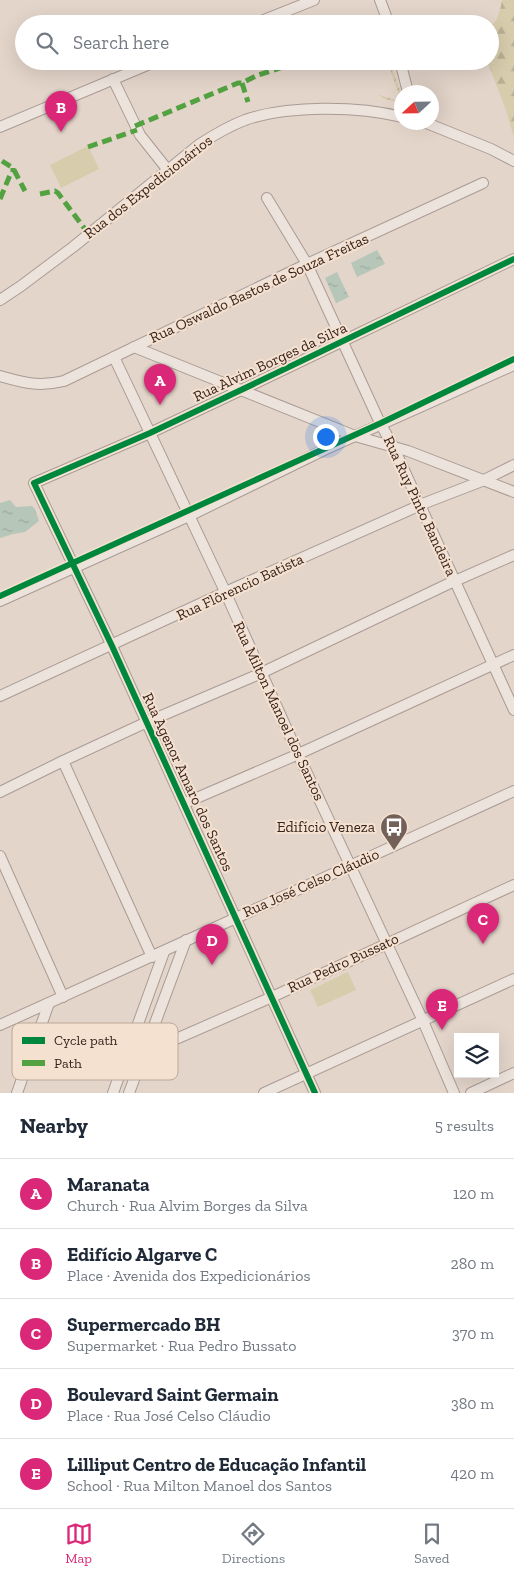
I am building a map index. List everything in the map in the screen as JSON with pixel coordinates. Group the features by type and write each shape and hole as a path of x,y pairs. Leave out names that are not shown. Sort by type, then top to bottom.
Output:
{"street":[{"path":"276,15 314,0"},
{"path":"380,0 386,15"},
{"path":"0,127 134,70"},
{"path":"402,70 406,85"},
{"path":"112,79 140,135 167,169"},
{"name":"Rua dos Expedicionários","path":"0,300 73,247 167,169 221,131 246,120 268,114 304,110 350,108 380,111 394,115"},
{"path":"439,127 514,161"},
{"name":"Rua Oswaldo Bastos de Souza Freitas","path":"0,376 33,385 47,385 64,381 307,264 483,183"},
{"name":"Rua Ruy Pinto Bandeira","path":"266,198 307,264 342,342 394,446 514,710"},
{"name":"Rua Alvim Borges da Silva","path":"34,483 150,433 514,259"},
{"path":"134,347 355,436 394,446 514,492"},
{"name":"Rua Milton Manoel dos Santos","path":"114,357 226,593 298,754 423,1021 454,1093"},
{"path":"0,601 189,516 355,436 514,365"},
{"name":"Rua Flôrencio Batista","path":"0,696 514,465"},
{"name":"Rua Agenor Amaro dos Santos","path":"34,483 185,803 315,1093"},
{"path":"0,792 147,722 262,673 454,581 514,555"},
{"path":"185,803 298,754 514,655"},
{"path":"63,761 152,957"},
{"name":"Rua José Celso Cláudio","path":"0,1025 164,952 236,917 514,791"},
{"path":"0,856 63,997"},
{"name":"Rua Pedro Bussato","path":"178,1038 272,997 514,885"},
{"path":"155,1023 186,940"},
{"path":"164,952 172,967 170,985"},
{"path":"138,1023 164,952"},
{"path":"264,1093 514,979"},
{"path":"42,1023 49,1003"},
{"path":"471,1093 514,1074"},
{"path":"17,1093 22,1080"},
{"path":"113,1093 118,1080"},
{"path":"129,1093 134,1080"}],"green space":[{"path":"502,0 514,0 514,138 506,110 490,70 499,70 498,15"},
{"path":"390,70 392,70 398,85 396,85"},
{"path":"380,95 394,100 394,101 382,98"},
{"path":"88,146 99,169 61,188 50,165"},
{"path":"348,972 356,990 318,1007 310,990"}],"water":[{"path":"377,250 385,264 357,277 351,263"},
{"path":"337,272 349,297 336,303 325,278"},
{"path":"10,500 16,507 32,506 39,521 25,532 0,538 0,503"}],"marked path":[{"path":"135,126 274,70"},
{"path":"242,83 248,102"},
{"path":"88,147 137,130"},
{"path":"2,161 13,168 25,191"},
{"path":"0,199 13,172 13,168"},
{"path":"40,194 55,191 58,193 88,233"}],"cycle path":[{"path":"315,1093 112,646 34,483 150,433 514,259"},
{"path":"0,596 381,423 514,359"}],"place":[{"name":"Edifício Algarve C","path":"61,132"},
{"name":"Maranata","path":"160,405"},
{"name":"Edifício Veneza","path":"394,851"},
{"name":"Supermercado BH","path":"483,944"},
{"name":"Boulevard Saint Germain","path":"212,965"},
{"name":"Lilliput Centro de Educação Infantil","path":"442,1030"}]}
